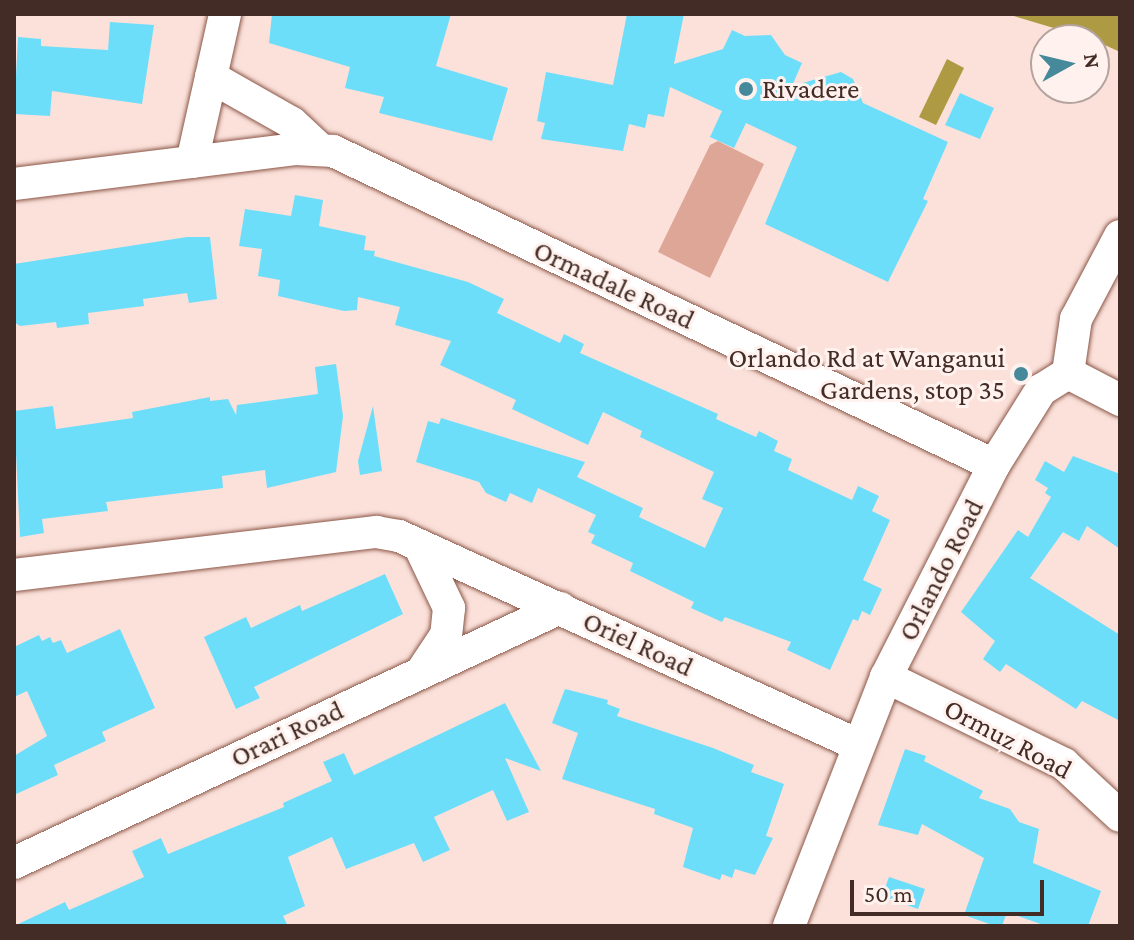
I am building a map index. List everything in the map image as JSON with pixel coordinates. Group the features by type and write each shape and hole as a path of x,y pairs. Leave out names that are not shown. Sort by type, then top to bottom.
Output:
{"street":[{"path":"192,162 225,14"},
{"name":"Ormadale Road","path":"211,77 292,123 319,148 994,465"},
{"path":"14,184 319,148"},
{"path":"1120,236 1076,319 1068,373 1120,400"},
{"name":"Orlando Road","path":"789,926 856,744 886,677 994,465 1041,390 1068,373"},
{"name":"Oriel Road","path":"14,575 376,532 419,545 856,744"},
{"path":"419,545 449,608 446,635 422,671"},
{"name":"Orari Road","path":"14,863 560,608"},
{"name":"Ormuz Road","path":"886,677 1064,764 1120,816"}],"shaded area":[{"path":"1007,14 1120,14 1120,52 1110,47 1110,24 1040,24"},
{"path":"947,59 964,68 936,125 919,117"},
{"path":"718,141 764,164 710,278 658,252 710,145"}],"building":[{"path":"272,14 451,14 436,66 508,88 492,141 379,113 384,97 345,88 350,67 269,43"},
{"path":"627,14 684,14 674,64 723,49 732,30 745,36 771,35 785,55 802,63 792,86 841,72 853,79 863,103 948,142 923,199 928,201 888,282 765,224 797,147 746,123 734,148 710,137 722,111 670,87 664,117 648,114 645,128 629,124 623,151 541,139 545,123 537,121 546,72 613,85"},
{"path":"110,22 154,25 142,104 52,91 50,116 14,114 18,37 41,39 41,46 108,50"},
{"path":"960,93 994,108 980,139 945,125"},
{"path":"295,195 323,200 319,226 366,236 364,250 375,251 374,256 468,282 504,299 497,313 560,343 564,334 584,344 580,353 718,414 716,419 756,437 759,431 778,441 774,451 792,459 788,470 852,500 858,486 879,496 872,511 890,520 863,580 882,589 870,615 862,611 858,621 853,619 830,670 787,650 791,642 725,617 722,622 691,608 694,602 630,571 633,563 591,543 595,535 588,532 596,515 538,488 532,503 510,493 506,502 486,493 479,482 416,462 428,421 439,424 441,418 585,462 577,477 643,508 639,517 705,548 723,508 702,499 714,472 640,437 642,431 603,412 588,445 512,409 516,400 440,365 451,341 395,325 400,307 358,297 357,310 344,311 278,296 280,280 258,276 262,249 239,246 245,209 291,216"},
{"path":"187,237 210,237 217,299 189,303 187,293 143,299 144,306 88,313 89,324 57,328 56,322 20,326 14,322 14,264"},
{"path":"336,364 343,416 336,472 267,488 265,470 222,476 223,488 106,502 108,511 42,519 44,533 20,537 14,411 53,406 56,429 133,418 132,412 210,397 210,401 228,399 236,415 237,405 318,394 315,367"},
{"path":"373,406 382,471 360,475 358,461"},
{"path":"1073,456 1120,474 1120,549 1087,526 1079,541 1063,532 1030,578 1120,635 1120,721 1082,701 1076,709 1006,664 1000,672 983,659 995,641 961,612 1018,530 1028,537 1051,497 1045,493 1048,488 1035,480 1045,461 1064,472"},
{"path":"385,574 403,614 254,687 260,698 236,709 204,637 246,617 251,628 300,605 302,611"},
{"path":"120,629 155,708 102,732 106,741 54,765 58,775 14,795 14,756 47,736 27,691 14,697 14,647 39,635 42,641 50,637 53,643 61,640 67,653"},
{"path":"565,689 608,700 607,704 620,709 617,716 713,748 754,765 751,772 784,784 766,836 773,838 755,875 735,869 732,878 722,874 720,880 683,867 693,828 654,814 655,809 562,779 578,733 552,723"},
{"path":"505,703 541,771 505,758 529,812 507,821 493,790 434,817 450,850 423,862 414,843 346,869 332,837 288,857 305,906 283,916 288,926 14,926 65,902 69,910 144,877 132,851 161,838 168,854 284,807 283,803 332,781 323,762 344,753 354,775"},
{"path":"905,749 926,756 924,761 983,791 979,798 1010,809 1019,822 1039,829 1033,863 1101,891 1088,926 1046,926 1007,912 1002,926 995,926 964,915 984,858 922,824 918,835 878,825"},
{"path":"889,877 925,889 918,909 882,896"}],"place":[{"name":"Rivadere","path":"746,89"},
{"name":"Orlando Rd at Wanganui Gardens, stop 35","path":"1021,374"}]}
